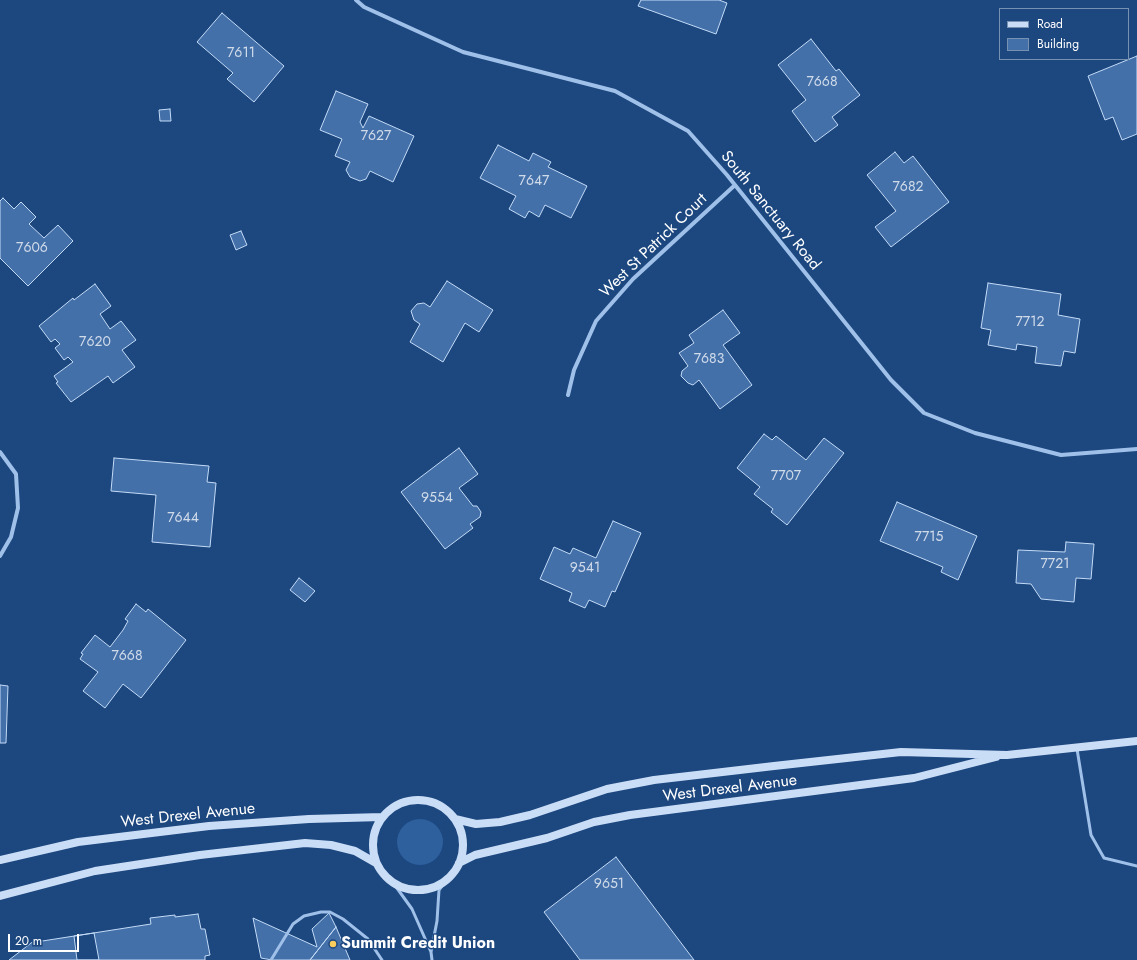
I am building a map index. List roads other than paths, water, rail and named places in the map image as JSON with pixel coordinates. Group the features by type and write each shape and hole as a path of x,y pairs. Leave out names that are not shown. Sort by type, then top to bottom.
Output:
{"street":[{"name":"South Sanctuary Road","path":"356,0 364,7 463,52 615,91 688,131 735,185 891,380 924,413 975,433 1061,455 1137,449"},
{"name":"West St Patrick Court","path":"568,394 574,370 596,321 633,279 735,185"},
{"path":"0,452 16,474 18,508 11,537 0,556"},
{"name":"West Drexel Avenue","path":"459,863 475,856 547,838 594,822 630,815 914,778 1007,755 1137,741"},
{"name":"West Drexel Avenue","path":"455,819 476,824 500,822 530,815 607,789 654,780 901,752 1007,755"},
{"name":"West Drexel Avenue","path":"418,800 433,802 445,809 455,819 462,833 463,848 459,863 445,882 433,888 420,891 406,889 394,884 383,875 376,863 372,847 374,832 382,817 392,808 405,802 418,800"},
{"name":"West Drexel Avenue","path":"0,860 78,842 210,826 309,819 382,817"},
{"name":"West Drexel Avenue","path":"0,896 95,871 200,855 305,843 331,845 355,850 376,863"}],"lane":[{"path":"1077,747 1091,835 1104,858 1137,866"},
{"path":"431,952 437,921 439,890 445,882"},
{"path":"394,884 412,909 431,952 432,960"},
{"path":"271,960 293,924 304,916 321,912 330,912 343,919 368,939 382,960"}],"place":[{"name":"Summit Credit Union","path":"333,944"}]}
